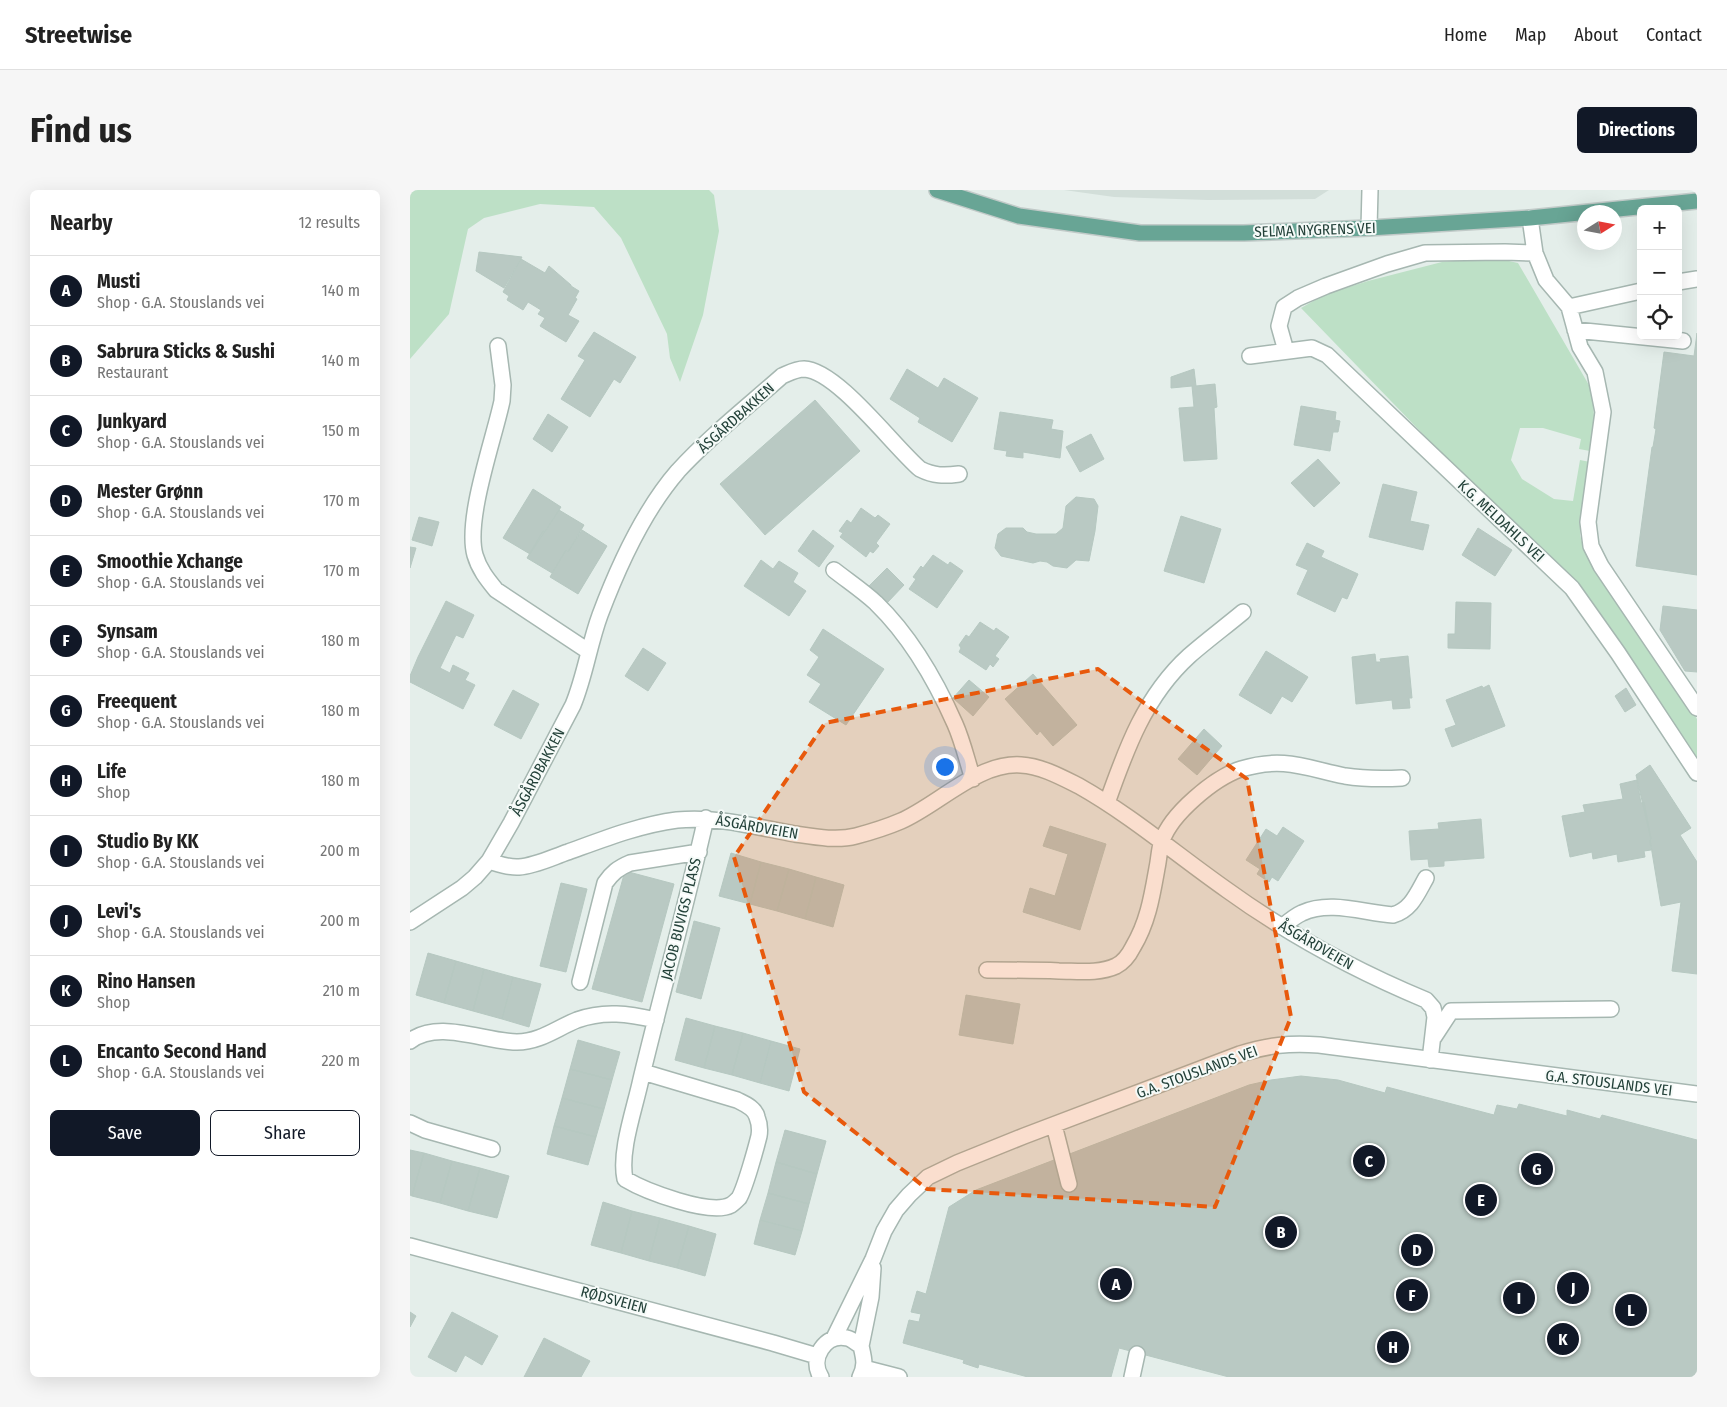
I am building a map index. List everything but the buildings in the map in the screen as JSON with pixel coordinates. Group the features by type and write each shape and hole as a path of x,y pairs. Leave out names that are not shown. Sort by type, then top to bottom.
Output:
{"main road":[{"name":"SELMA NYGRENS VEI","path":"937,190 1020,216 1140,233 1244,233 1369,228 1530,218 1697,200"}],"street":[{"path":"1369,228 1370,190"},
{"path":"1530,218 1535,254 1546,280 1569,307 1580,347 1595,372 1603,412 1588,522 1591,546 1601,566 1697,708"},
{"path":"1286,351 1279,326 1284,308 1298,298 1326,286 1387,264 1425,254 1505,252 1535,254"},
{"path":"1682,281 1697,279"},
{"path":"1569,307 1637,292"},
{"path":"1576,330 1683,341"},
{"path":"498,346 503,385 502,400 477,500 472,544 474,554 478,566 496,590 588,651"},
{"name":"K.G. MELDAHLS VEI","path":"1250,356 1312,348 1327,355 1572,588 1618,653 1697,773"},
{"name":"ÅSGÅRDBAKKEN","path":"489,861 511,824 573,705 580,687 588,651 601,614 632,544 660,495 679,471 708,442 782,376 793,370 805,369 817,372 869,415 910,460 920,468 930,474 943,476 959,474"},
{"path":"834,570 874,601 894,622 918,655 956,725 973,779"},
{"path":"1107,803 1126,750 1137,726 1153,700 1188,657 1243,612"},
{"path":"987,970 1088,971 1114,967 1122,962 1140,934 1151,905 1162,840 1173,823 1206,788 1222,777 1260,764 1275,762 1303,765 1346,776 1402,778"},
{"name":"ÅSGÅRDVEIEN","path":"489,861 508,867 520,867 540,862 647,825 706,818 821,838 854,837 901,821 984,773 1008,766 1032,766 1069,781 1107,803 1162,840 1227,890 1282,926 1366,973 1426,1000 1433,1008 1435,1017 1430,1060"},
{"name":"JACOB BUVIGS PLASS","path":"643,1072 737,1100 750,1107 757,1115 759,1134 743,1190 732,1205 717,1209 707,1208 660,1195 638,1187 625,1179 623,1168 624,1153 643,1072 706,818"},
{"path":"580,982 605,883 611,874 620,867 630,863 699,852"},
{"path":"410,922 462,888 489,861"},
{"path":"1282,926 1300,913 1315,908 1334,908 1392,915 1399,913 1407,909 1426,878"},
{"path":"1432,1040 1451,1011 1611,1009"},
{"path":"410,1040 421,1034 441,1031 497,1041 518,1042 544,1036 593,1015 607,1013 628,1014 656,1020"},
{"name":"G.A. STOUSLANDS VEI","path":"817,1356 823,1346 834,1338 884,1231 896,1210 928,1177 957,1163 1240,1054 1278,1044 1319,1045 1697,1094"},
{"path":"410,1123 424,1130 492,1149"},
{"path":"1054,1125 1069,1184"},
{"name":"RØDSVEIEN","path":"410,1246 817,1356"},
{"name":"G.A. STOUSLANDS VEI","path":"862,1373 865,1362 861,1346 871,1297 873,1258"},
{"path":"834,1338 848,1338 861,1346"},
{"path":"1132,1377 1137,1354"},
{"path":"817,1356 817,1368 821,1377"},
{"path":"862,1373 898,1377"}],"highlighted area":[{"path":"1098,669 1247,779 1291,1017 1215,1207 927,1189 804,1092 734,857 825,723"}],"shaded area":[{"path":"1064,190 1329,190 1315,199 1208,200 1114,197"}],"green space":[{"path":"410,190 709,190 714,195 719,231 703,315 680,382 670,358 667,334 621,238 594,207 540,204 484,218 468,229 449,314 410,359"},
{"path":"1500,259 1518,263 1593,392 1594,421 1590,451 1579,449 1581,439 1543,428 1520,428 1511,460 1522,479 1554,499 1573,501 1580,460 1590,462 1580,535 1584,549 1596,571 1697,719 1697,758 1595,612 1301,308 1324,295 1368,281 1442,262"}],"place":[{"name":"Junkyard","path":"1369,1161"},
{"name":"Freequent","path":"1537,1169"},
{"name":"Smoothie Xchange","path":"1481,1200"},
{"name":"Sabrura Sticks & Sushi","path":"1281,1232"},
{"name":"Mester Grønn","path":"1417,1250"},
{"name":"Musti","path":"1116,1284"},
{"name":"Levi's","path":"1573,1288"},
{"name":"Synsam","path":"1412,1295"},
{"name":"Studio By KK","path":"1519,1298"},
{"name":"Encanto Second Hand","path":"1631,1310"},
{"name":"Rino Hansen","path":"1563,1339"},
{"name":"Life","path":"1393,1347"}]}
